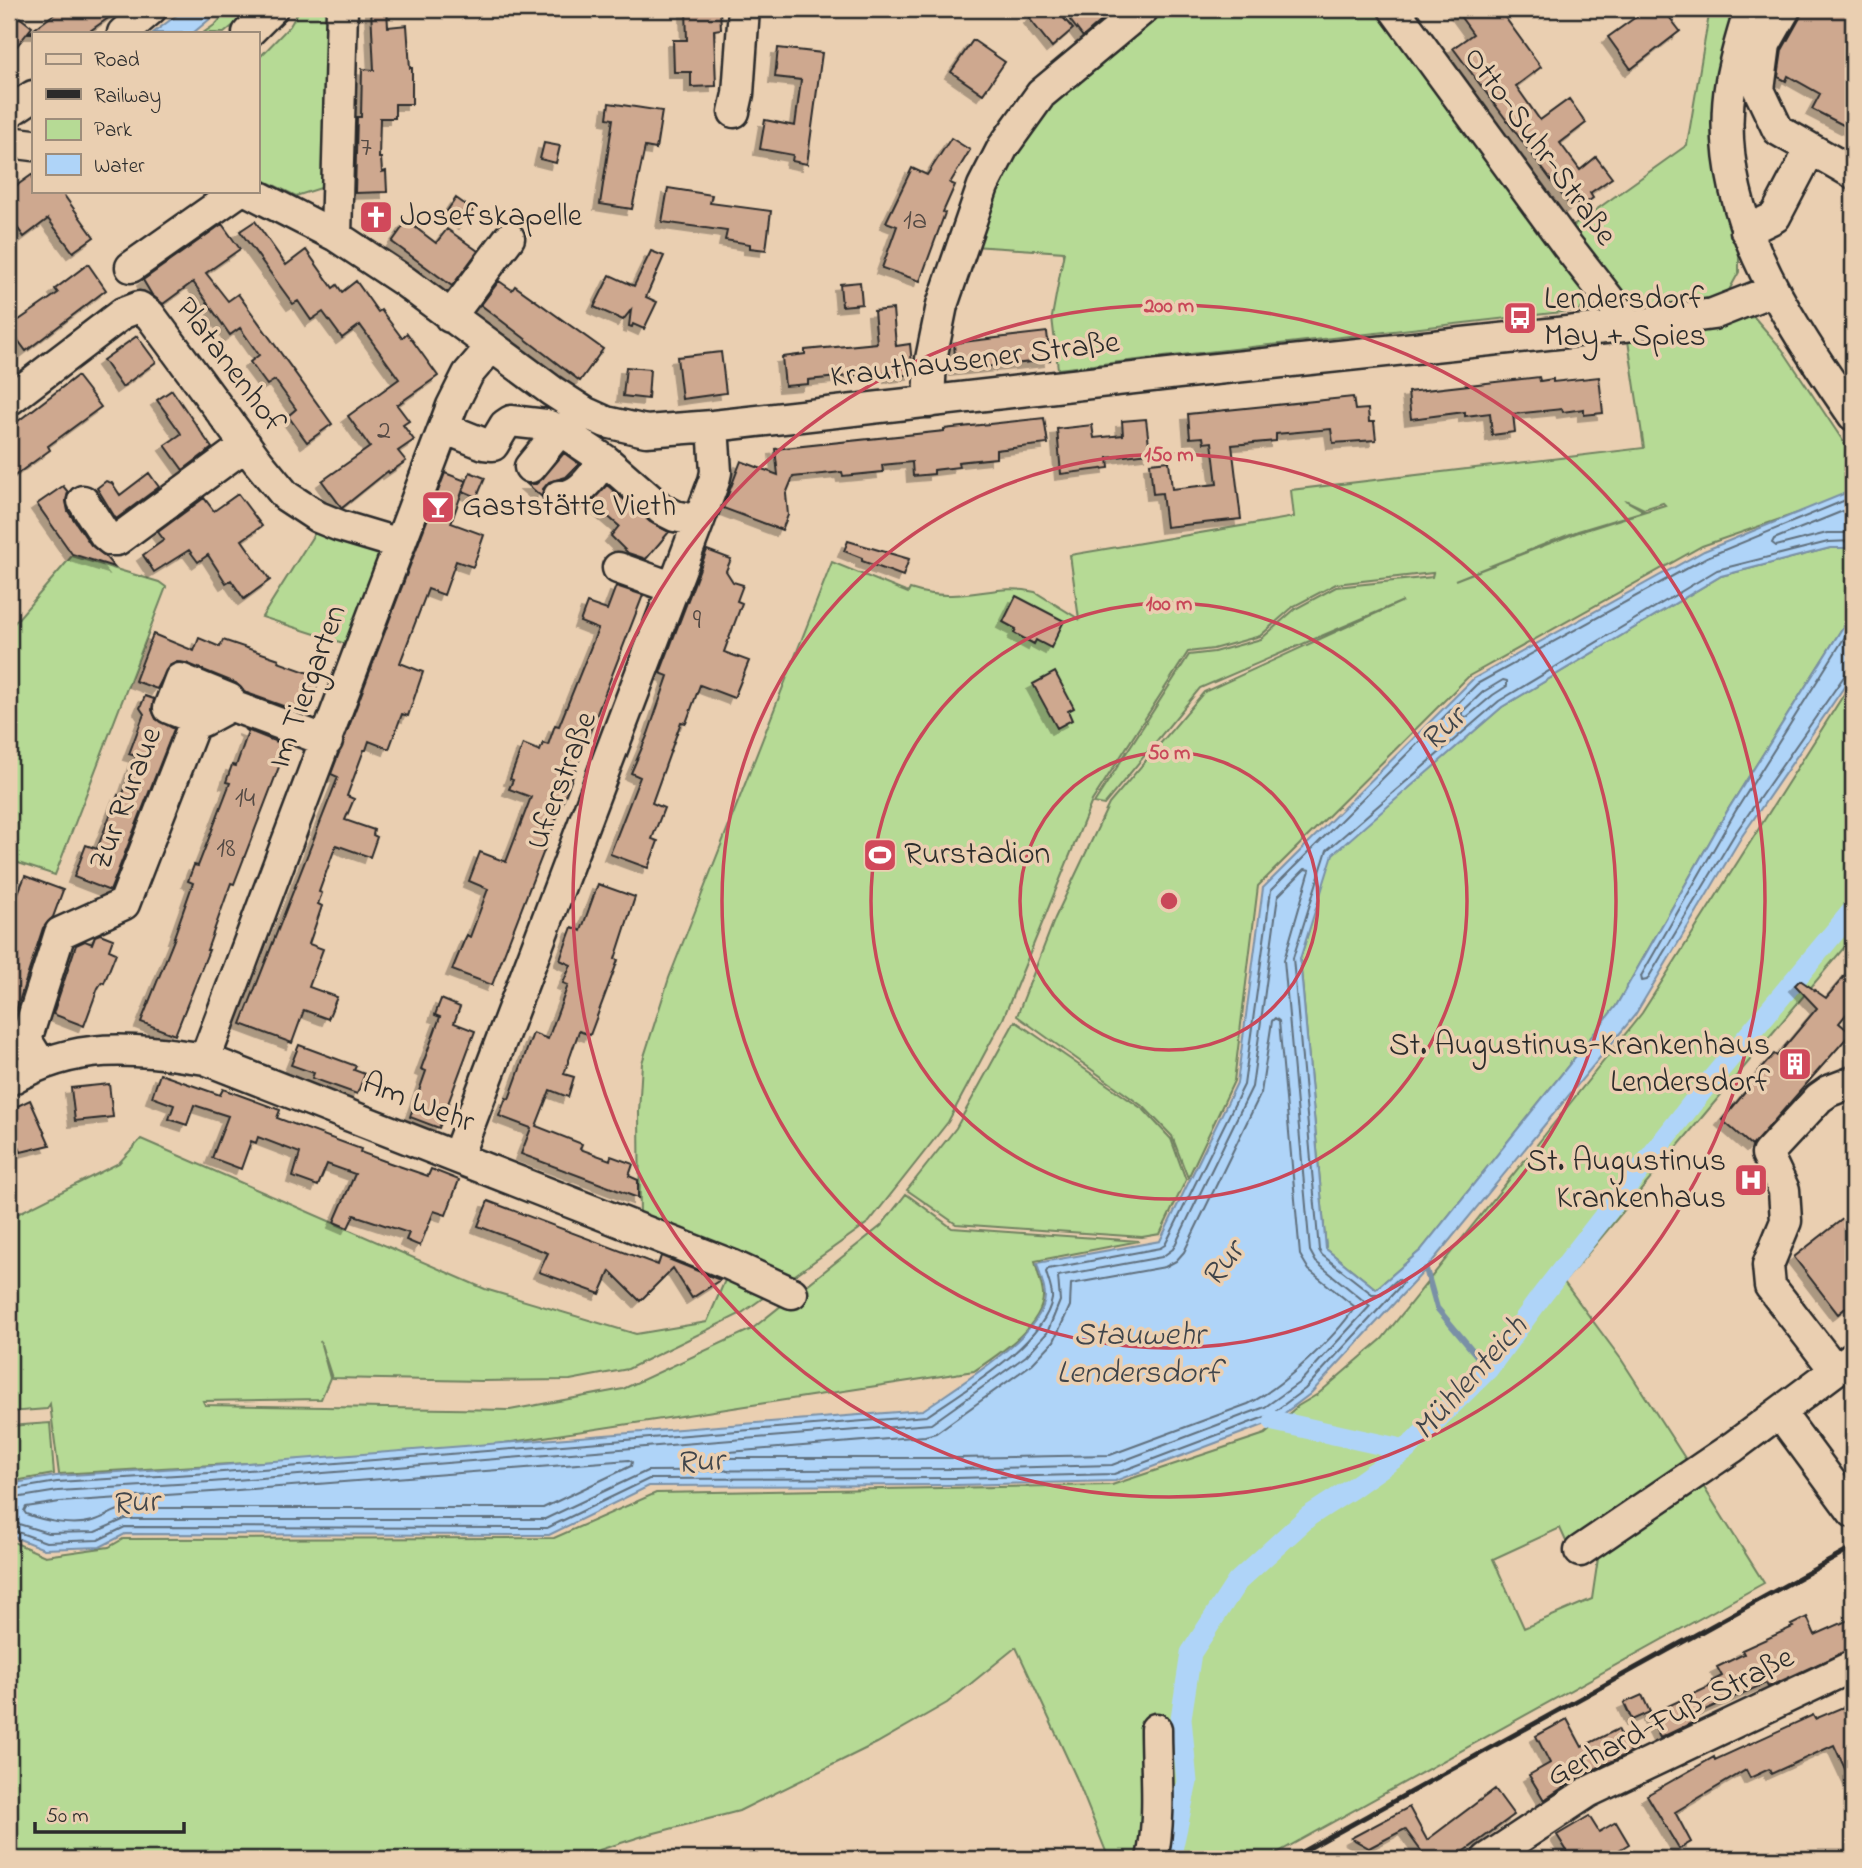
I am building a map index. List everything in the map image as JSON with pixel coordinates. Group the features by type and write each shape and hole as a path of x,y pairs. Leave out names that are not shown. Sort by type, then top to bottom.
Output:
{"street":[{"path":"124,32 151,9"},
{"path":"249,32 272,9"},
{"path":"336,236 342,9"},
{"path":"734,112 738,94 744,9"},
{"path":"929,401 931,359 942,305 983,186 1003,147 1041,94 1143,9"},
{"name":"Otto-Suhr-Straße","path":"1394,9 1566,244 1629,325"},
{"path":"1750,9 1739,45 1728,108 1733,188 1746,231 1774,290 1810,352 1853,415"},
{"path":"1785,9 1765,44 1759,90 1778,130 1853,173"},
{"path":"9,112 32,97"},
{"path":"1746,231 1775,217 1810,150"},
{"path":"131,267 238,192"},
{"name":"Krauthausener Straße","path":"250,192 336,236 404,282 552,391 606,422 646,431 713,426 1629,325 1713,314 1774,290"},
{"path":"450,317 509,238"},
{"name":"Platanenhof","path":"9,400 123,313 139,307 150,315 286,496 318,517 400,544"},
{"name":"Im Tiergarten","path":"205,1059 444,428 468,374 491,347"},
{"path":"444,428 493,445 505,425 511,421 546,425 560,430 605,460 661,509 699,522"},
{"name":"Uferstraße","path":"457,1157 699,522 716,472 713,426"},
{"path":"530,467 560,430"},
{"path":"83,501 105,535 111,540 117,540 246,445"},
{"path":"559,496 575,495 605,460"},
{"path":"618,568 674,588"},
{"name":"Zur Ruraue","path":"41,1064 26,1040 60,933 124,904 205,696 327,741"},
{"name":"Am Wehr","path":"9,1080 41,1064 75,1054 121,1049 205,1059 732,1265 792,1293"},
{"path":"1580,1551 1780,1413 1840,1367 1770,1286 1768,1265 1786,1221 1784,1190 1767,1154 1819,1098 1853,1082"},
{"path":"1780,1413 1853,1513"},
{"name":"Gerhard-Fuß-Straße","path":"1487,1859 1588,1792 1853,1666"},
{"path":"1152,1859 1157,1811 1156,1729"}],"green space":[{"path":"229,9 253,9 225,32 204,32"},
{"path":"300,9 333,9 324,187 296,196 259,178 259,58 290,26"},
{"path":"1162,9 1377,9 1590,295 1586,305 1579,310 1058,369 1052,317 1064,252 973,246 981,215 1009,158 1047,110 1068,88"},
{"path":"1710,9 1739,9 1739,272 1728,292 1713,302 1624,311 1565,232 1687,145"},
{"path":"1754,317 1782,349 1853,456 1853,488 1838,499 1702,546 1469,676 1258,886 1234,1081 1188,1178 1172,1136 1145,1108 1017,1016 1055,918 1109,804 1204,692 1403,601 1200,688 1104,805 1094,803 1189,655 1214,652 1261,639 1295,609 1336,587 1432,577 1433,573 1336,584 1294,606 1260,636 1213,649 1188,652 1092,801 1003,1019 948,1122 869,1222 742,1313 628,1369 570,1380 332,1378 320,1341 330,1378 321,1399 203,1401 205,1405 510,1410 623,1389 752,1329 881,1226 906,1194 952,1228 1139,1241 1035,1261 1043,1294 1042,1306 1036,1317 1018,1338 974,1371 452,1451 59,1474 50,1404 47,1409 9,1412 9,1221 15,1215 119,1163 141,1139 485,1289 636,1334 707,1322 735,1257 640,1221 639,1112 642,1063 669,978 832,562 908,593 910,589 943,595 1013,589 1035,592 1079,619 1070,555 1294,517 1291,490 1644,448 1627,334","holes":["1625,500 1644,509 1663,503 1665,505 1576,533 1455,580 1578,531 1644,511"]},
{"path":"316,531 379,554 346,644 262,617"},
{"path":"1830,548 1853,548 1853,611 1729,808 1616,1006 1421,1250 1376,1289 1326,1249 1300,959 1332,854 1502,707 1721,576"},
{"path":"72,556 159,582 166,587 55,875 9,860 9,629"},
{"path":"1853,680 1853,937 1564,1282 1621,1359 1692,1469 1570,1550 1560,1528 1493,1559 1524,1628 1592,1599 1600,1545 1698,1478 1764,1583 1266,1859 1109,1859 1076,1777 1016,1647 947,1703 877,1743 739,1811 643,1836 571,1859 9,1859 9,1540 45,1556 109,1547 123,1539 554,1538 656,1493 1112,1485 1265,1434 1298,1406 1318,1394 1382,1339 1642,1013"},
{"path":"1015,1021 1144,1110 1171,1139 1186,1180 1160,1234 1142,1237 956,1224 907,1190 956,1128"},
{"path":"50,1423 54,1474 9,1482 9,1426"}],"water":[{"path":"185,9 222,9 194,32 154,32"},
{"name":"Stauwehr Lendersdorf","path":"1853,490 1853,548 1830,548 1721,576 1502,707 1333,854 1300,959 1326,1249 1376,1289 1421,1250 1616,1006 1729,808 1853,611 1853,674 1742,836 1635,1015 1426,1269 1310,1394 1274,1421 1115,1481 956,1485 649,1486 549,1535 125,1534 100,1547 44,1549 9,1535 9,1484 56,1476 923,1410 975,1375 1030,1327 1041,1311 1045,1296 1037,1263 1160,1241 1237,1083 1263,888 1473,679 1704,551"}],"building":[{"path":"9,9 32,27 9,56"},
{"path":"61,9 121,9 88,32 29,33"},
{"path":"371,9 387,9 388,27 407,25 412,68 412,104 395,104 395,118 380,118 379,158 382,172 386,171 387,192 355,193 357,117 361,117 362,69 374,70"},
{"path":"686,9 720,9 721,29 714,30 716,86 691,87 691,72 674,72 673,40 687,40"},
{"path":"1040,9 1056,9 1073,29 1052,47 1029,18"},
{"path":"1085,9 1099,9 1106,17 1083,37 1070,20"},
{"path":"1455,9 1499,9 1541,67 1516,86 1540,120 1569,99 1586,123 1560,143 1580,170 1596,157 1612,178 1590,193 1593,198 1581,207 1578,202 1571,207 1453,48 1473,34"},
{"path":"1647,9 1663,9 1680,31 1631,69 1608,37"},
{"path":"1802,9 1853,9 1853,130 1812,109 1820,94 1788,76 1786,81 1778,77 1782,50 1800,18"},
{"path":"973,40 1005,62 983,94 951,72"},
{"path":"778,48 822,53 807,164 792,161 793,155 760,149 765,120 795,126 801,80 775,77"},
{"path":"609,103 662,111 656,149 645,147 632,209 600,204 613,119 607,118"},
{"path":"951,138 970,150 950,183 955,185 920,281 882,268 897,226 886,222 912,168 927,175"},
{"path":"544,143 560,146 556,163 540,159"},
{"path":"32,175 32,192 62,192 94,237 73,252 48,219 24,237 9,216 9,191"},
{"path":"668,188 712,195 710,203 771,211 766,250 725,240 727,231 662,222"},
{"path":"456,198 473,210 464,223 447,211"},
{"path":"255,221 286,265 306,250 333,288 337,285 342,292 356,281 378,312 381,310 402,338 407,333 438,376 397,405 409,421 403,425 414,440 398,451 406,461 389,473 388,471 342,508 322,481 370,447 348,416 399,379 360,325 342,338 323,312 311,320 298,301 293,304 240,231"},
{"path":"407,221 436,243 447,229 478,251 452,286 392,242"},
{"path":"222,224 240,249 206,273 228,301 238,294 332,424 307,442 288,416 296,409 275,380 267,385 250,362 259,355 240,328 230,335 193,282 163,304 152,295 143,280"},
{"path":"651,251 664,256 646,297 657,302 644,329 633,324 632,327 629,326 631,310 623,320 594,307 610,275 634,286"},
{"path":"88,264 106,290 26,351 9,328 9,320 19,320 58,293 55,289"},
{"path":"499,281 512,290 515,286 603,349 580,381 481,305"},
{"path":"860,282 862,304 842,306 840,284"},
{"path":"893,309 896,346 910,344 913,374 890,377 890,373 870,374 808,380 808,384 785,386 782,357 805,354 805,350 877,343 874,311"},
{"path":"1047,332 1050,360 956,370 954,343"},
{"path":"137,336 156,362 122,387 103,360"},
{"path":"721,352 726,393 682,399 677,357"},
{"path":"626,367 650,369 648,399 623,396"},
{"path":"77,376 101,407 48,446 50,450 9,480 9,428"},
{"path":"1539,377 1540,381 1553,379 1553,382 1599,377 1603,413 1584,415 1584,409 1563,412 1562,409 1513,414 1515,432 1492,435 1490,413 1465,416 1465,412 1411,419 1408,392"},
{"path":"172,390 212,448 183,470 165,445 181,434 157,400"},
{"path":"1353,397 1355,410 1368,409 1369,422 1374,422 1376,440 1333,443 1331,429 1276,434 1276,441 1232,445 1241,519 1166,527 1162,493 1153,494 1150,463 1169,461 1172,489 1217,484 1212,442 1204,443 1203,437 1190,438 1188,414"},
{"path":"1044,418 1048,444 996,450 996,458 958,462 959,467 934,470 934,474 913,476 912,462 882,465 883,472 843,476 842,472 793,477 786,494 788,515 782,530 723,508 741,461 778,475 775,449"},
{"path":"1146,419 1150,453 1108,458 1109,468 1061,474 1057,429 1092,425 1094,438 1123,435 1122,421"},
{"path":"564,453 579,464 566,477 549,482 543,489 542,497 527,484 536,484"},
{"path":"470,472 485,478 477,497 463,491"},
{"path":"149,473 159,487 116,519 97,488 106,481 112,483 120,495"},
{"path":"445,473 466,481 451,523 484,535 473,567 456,561 444,595 428,589 400,663 423,672 408,716 402,714 389,749 369,741 364,750 347,796 354,799 345,820 374,830 373,835 377,837 370,857 336,845 319,892 322,893 318,904 322,906 309,944 323,949 309,987 337,997 328,1019 304,1010 292,1043 241,1024 338,777 331,774"},
{"path":"607,485 650,522 669,532 646,559 628,553 611,536 619,526 591,502"},
{"path":"63,486 68,492 68,511 91,545 114,567 72,554 37,504"},
{"path":"238,494 262,526 242,540 270,580 244,599 231,580 226,583 208,555 198,562 189,550 154,572 143,555 164,540 158,532 204,498 214,511"},
{"path":"848,541 909,559 903,576 862,561 862,558 844,551"},
{"path":"707,550 731,559 726,571 733,582 743,585 737,601 742,603 724,652 749,661 734,698 700,685 686,723 681,722 652,803 664,808 652,839 658,841 648,868 610,854 640,777 631,773 668,676 660,673"},
{"path":"616,586 643,595 492,985 452,970 467,935 470,937 488,889 469,881 480,852 506,862 531,797 509,789 523,744 540,751 543,743 548,745 555,725 559,726 598,629 580,622 587,603 607,610"},
{"path":"1016,596 1064,621 1051,648 1036,640 1034,644 1014,633 1016,629 1003,622"},
{"path":"153,634 194,651 199,638 220,647 223,640 279,659 278,662 320,677 312,699 302,695 297,711 244,692 236,683 186,663 177,662 169,666 157,689 135,681"},
{"path":"1055,672 1074,708 1068,711 1072,720 1057,728 1033,684"},
{"path":"145,696 154,699 152,710 156,719 174,729 110,891 74,877 86,845 97,849 118,795 122,797 136,756 129,754 144,714 140,708"},
{"path":"244,729 287,746 234,884 231,883 209,950 175,1035 141,1022 193,883 188,881 194,865 198,866 230,783 226,782 232,765 236,766 248,732"},
{"path":"25,876 63,890 53,917 43,928 9,1026 9,901 14,903"},
{"path":"598,884 635,897 615,959 618,960 590,1035 579,1031 564,1074 574,1077 568,1097 550,1090 536,1126 582,1144 580,1149 610,1160 611,1156 633,1164 629,1176 638,1180 638,1198 521,1154 531,1128 499,1116 506,1098 509,1099 533,1033 548,1039 568,985 563,983 571,965 560,960 572,927 581,931"},
{"path":"100,934 113,939 109,950 116,953 104,983 98,988 84,1026 53,1014 76,945 85,941 92,944 95,936"},
{"name":"St. Augustinus-Krankenhaus Lendersdorf","path":"1853,966 1853,1006 1839,1023 1851,1033 1752,1146 1722,1120 1761,1073 1759,1071 1774,1054 1777,1056 1817,1008 1795,985 1800,980 1826,998"},
{"path":"441,999 460,1007 454,1023 475,1031 439,1128 410,1117 426,1071 421,1069 440,1017 435,1015"},
{"path":"299,1045 356,1066 354,1070 365,1074 357,1094 312,1078 314,1073 291,1065"},
{"path":"160,1074 220,1095 223,1089 280,1110 277,1118 361,1149 360,1152 390,1163 428,1176 431,1169 459,1180 446,1215 434,1211 420,1246 406,1240 409,1233 354,1215 348,1228 334,1222 355,1174 327,1164 318,1186 293,1177 300,1153 258,1137 256,1143 251,1141 241,1169 212,1158 228,1116 194,1105 187,1125 169,1119 174,1105 152,1097"},
{"path":"109,1084 113,1117 75,1121 71,1088"},
{"path":"30,1100 50,1145 21,1152 9,1123 9,1110"},
{"path":"488,1201 658,1265 661,1256 720,1280 692,1298 673,1268 640,1301 610,1271 600,1294 539,1272 548,1253 478,1226"},
{"path":"1853,1211 1853,1302 1838,1314 1794,1257"},
{"path":"1807,1617 1815,1635 1853,1618 1853,1648 1768,1687 1766,1683 1693,1715 1696,1721 1660,1738 1649,1715 1713,1685 1712,1681 1722,1676 1717,1667 1744,1654 1742,1650 1793,1627 1791,1625"},
{"path":"1642,1695 1650,1712 1632,1720 1624,1703"},
{"path":"1843,1707 1845,1714 1853,1710 1853,1786 1834,1745 1771,1774 1769,1769 1750,1778 1746,1770 1675,1812 1691,1842 1679,1849 1647,1795 1714,1757 1715,1760 1813,1715 1815,1719"},
{"path":"1567,1719 1582,1747 1618,1729 1630,1753 1580,1776 1544,1800 1529,1775 1550,1763 1536,1736"},
{"path":"1495,1789 1514,1815 1454,1859 1427,1859 1405,1829 1369,1848 1351,1838 1409,1807 1427,1840"},
{"path":"1589,1816 1599,1832 1616,1822 1629,1844 1604,1859 1572,1859 1557,1835"}],"waterway":[{"name":"Mühlenteich","path":"1170,1859 1187,1782 1181,1718 1191,1653 1237,1582 1309,1516 1406,1450 1488,1369 1543,1294 1702,1091 1853,910"},
{"path":"1426,1269 1437,1308 1488,1369"},
{"path":"1274,1421 1406,1450"}],"railway":[{"path":"1289,1859 1853,1548"}],"place":[{"name":"Josefskapelle","path":"376,217"},
{"name":"Lendersdorf May + Spies","path":"1520,318"},
{"name":"Gaststätte Vieth","path":"438,507"},
{"name":"Rurstadion","path":"880,855"},
{"name":"St. Augustinus-Krankenhaus Lendersdorf","path":"1795,1064"},
{"name":"St. Augustinus Krankenhaus","path":"1751,1180"}],"water label":[{"name":"Rur","path":"1444,730"},
{"name":"Rur","path":"1224,1265"},
{"name":"Rur","path":"700,1463"},
{"name":"Rur","path":"135,1504"}]}
